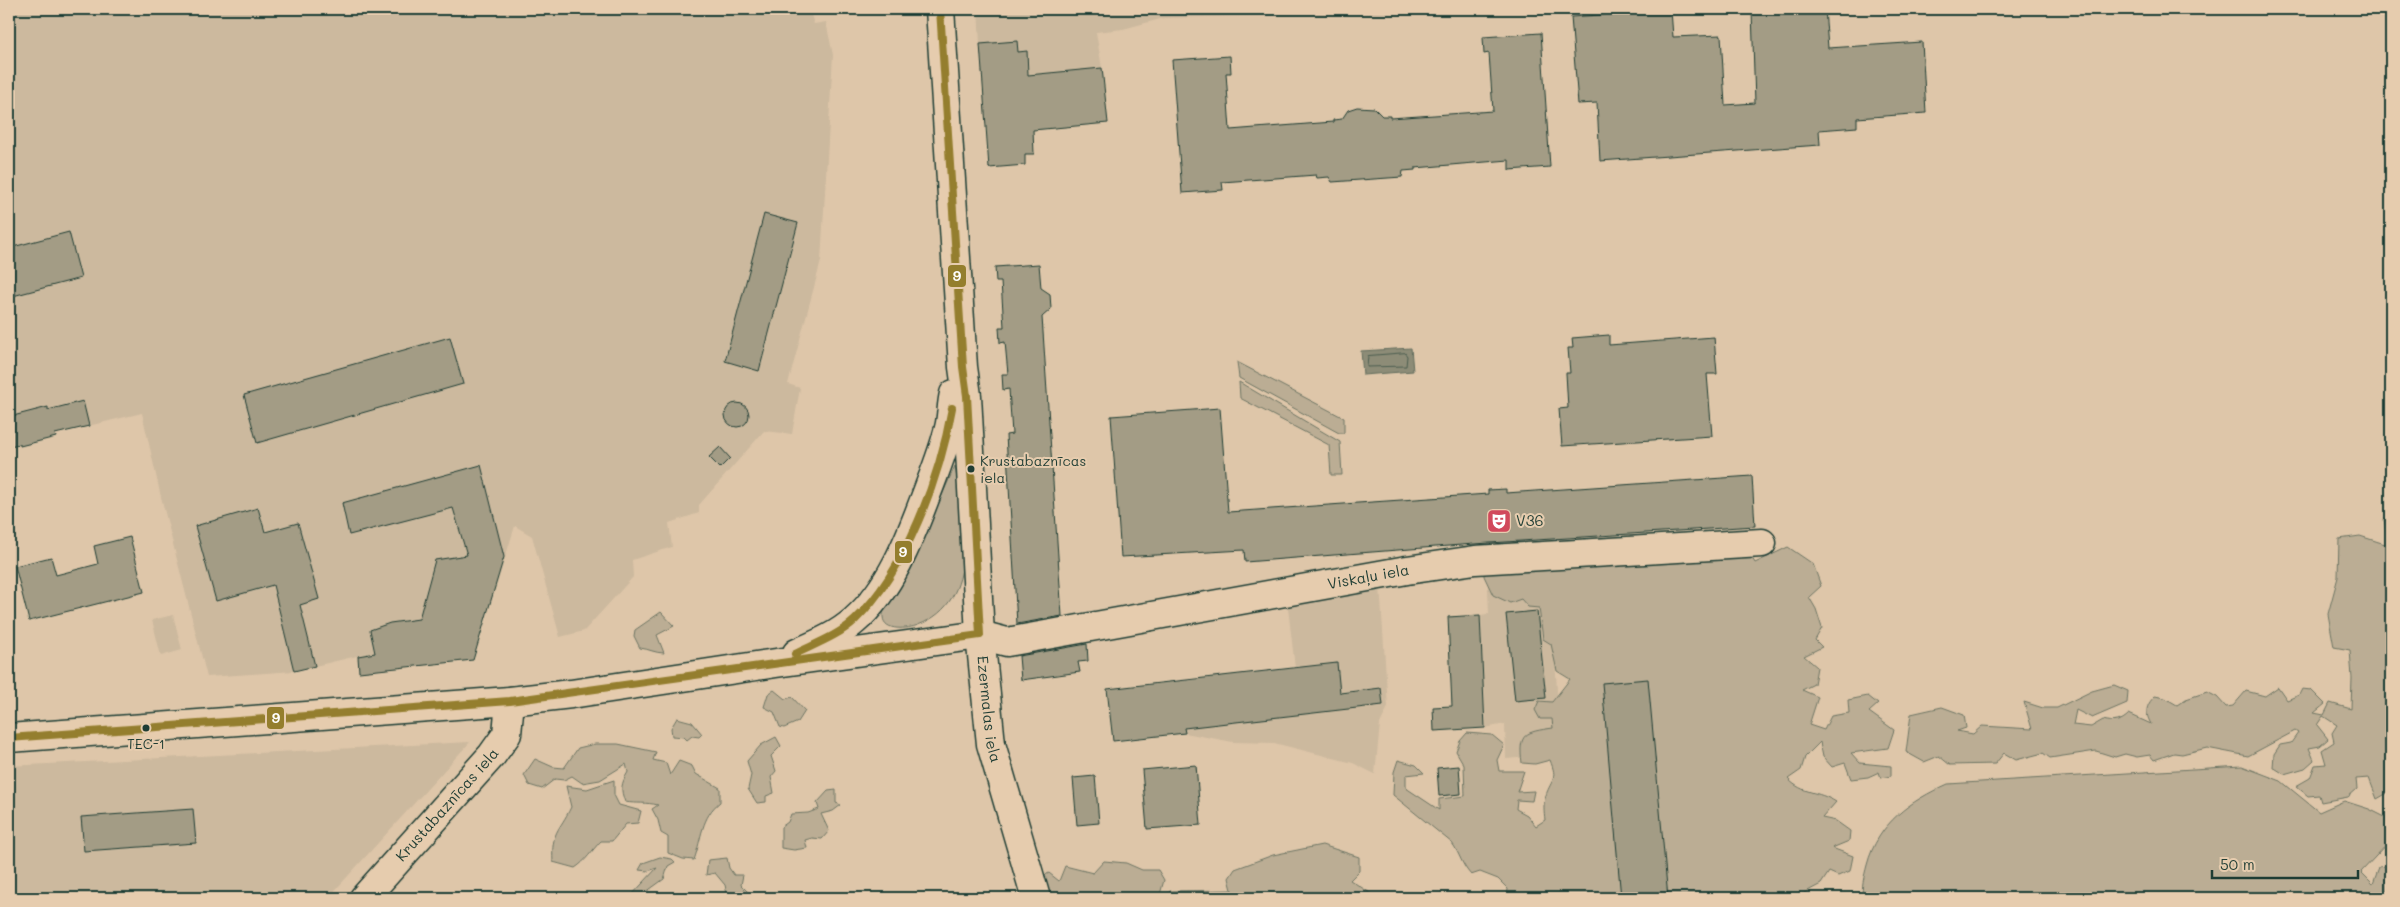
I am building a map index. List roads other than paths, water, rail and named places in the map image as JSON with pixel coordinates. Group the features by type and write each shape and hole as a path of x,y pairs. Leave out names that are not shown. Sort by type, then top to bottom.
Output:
{"street":[{"name":"Ezermalas iela","path":"940,9 963,366 967,396 980,635 991,744 1036,898"},
{"name":"Ezermalas iela","path":"776,662 832,637 854,621 868,605 895,566 912,531 941,457 950,427 953,398 963,366"},
{"name":"Viskaļu iela","path":"980,635 1007,642 1055,635 1407,570 1475,560 1762,543"},
{"path":"868,605 867,622 875,639 890,648"},
{"path":"9,738 510,701 571,694 776,662 980,635"},
{"name":"Krustabaznīcas iela","path":"364,898 492,755 507,734 510,701"}],"water":[{"path":"1411,348 1413,371 1363,375 1361,351"}],"place":[{"name":"Krustabaznīcas iela","path":"971,469"},
{"name":"V36","path":"1499,521"},
{"name":"TEC-1","path":"146,728"}]}
